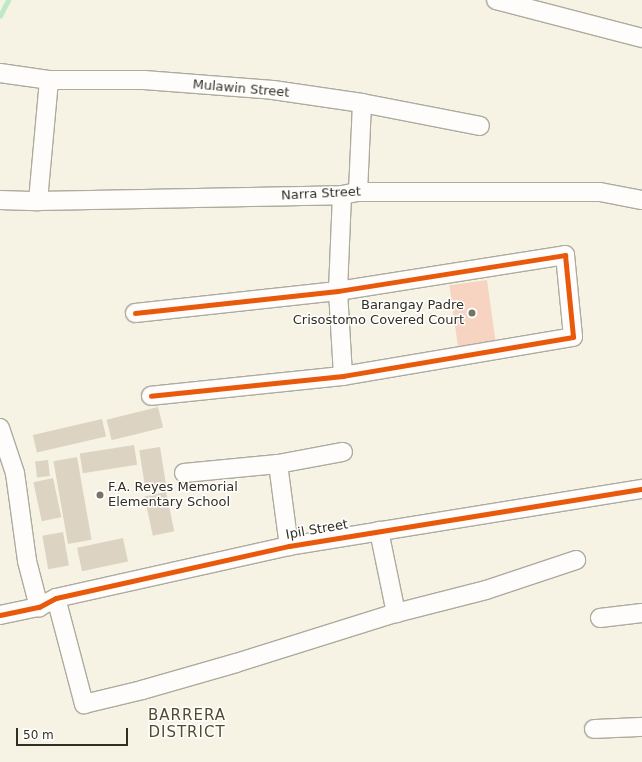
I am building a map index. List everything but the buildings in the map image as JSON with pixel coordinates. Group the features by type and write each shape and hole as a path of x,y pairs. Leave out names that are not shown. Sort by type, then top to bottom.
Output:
{"street":[{"path":"496,0 642,38"},
{"name":"Mulawin Street","path":"0,73 49,80 144,80 273,90 362,103 480,126"},
{"path":"38,201 49,80"},
{"path":"343,376 338,291 362,103"},
{"name":"Narra Street","path":"0,200 38,201 350,194 600,192 642,200"},
{"path":"135,313 338,291 565,256 573,337 343,376 151,396"},
{"path":"0,428 14,473 28,561 39,607"},
{"path":"184,473 278,464 343,452"},
{"path":"278,464 289,546"},
{"name":"Ipil Street","path":"0,615 39,607 56,598 289,546 642,489"},
{"path":"379,531 396,613"},
{"path":"56,598 84,704 142,690 236,663 396,613 486,590 576,560"},
{"path":"600,618 642,613"},
{"path":"594,729 642,727"}],"shaded area":[{"name":"Barangay Padre Crisostomo Covered Court","path":"487,280 496,341 458,347 449,285"}],"waterway":[{"path":"0,16 8,0"}],"cycle path":[{"path":"135,313 338,291 565,255 573,337 343,376 151,396"},
{"path":"0,615 39,607 56,598 289,546 642,489"}],"place":[{"name":"Barangay Padre Crisostomo Covered Court","path":"472,313"},
{"name":"F.A. Reyes Memorial Elementary School","path":"100,495"}],"district":[{"name":"BARRERA DISTRICT","path":"187,724"}]}
